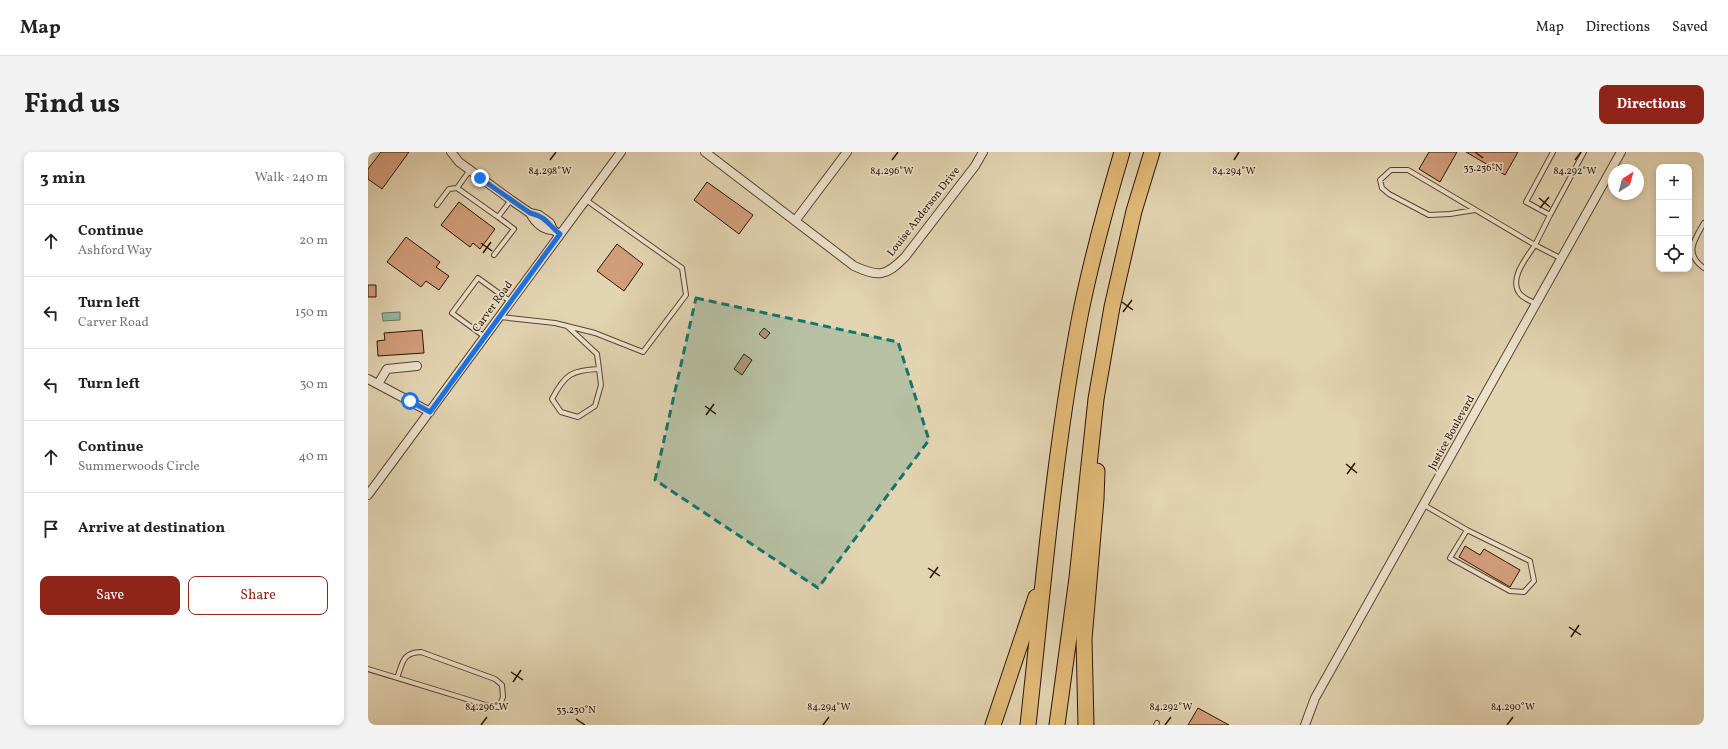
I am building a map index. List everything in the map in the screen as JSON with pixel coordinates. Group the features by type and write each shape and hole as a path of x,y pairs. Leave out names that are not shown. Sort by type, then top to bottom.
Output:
{"highway":[{"path":"1028,725 1060,447 1081,314 1106,205 1122,152"},
{"path":"1057,725 1077,578 1096,399 1112,307 1134,211 1152,152"},
{"path":"1086,725 1084,639 1096,499 1096,399"},
{"path":"993,725 1025,631 1046,562"}],"street":[{"path":"451,152 459,162 511,200 530,213 539,215 550,223 556,232"},
{"name":"Carver Road","path":"368,495 511,302 556,232 586,200 621,152"},
{"path":"795,221 847,152"},
{"name":"Louise Anderson Drive","path":"708,153 854,266 873,274 885,273 895,268 905,257 983,152"},
{"name":"Justice Boulevard","path":"1305,725 1315,698 1424,506 1621,152"},
{"path":"378,384 387,369 417,366"},
{"path":"368,379 430,412"}],"lane":[{"path":"1550,215 1526,202 1553,152"},
{"path":"1536,304 1520,295 1517,289 1516,279 1520,268 1584,152"},
{"path":"457,188 470,170"},
{"path":"1475,210 1450,214 1429,215 1389,194 1382,188 1380,180 1385,173 1391,170 1408,170 1534,245 1562,259"},
{"path":"437,205 449,189 457,188 514,228 494,255"},
{"path":"498,217 511,200"},
{"path":"500,317 567,326 595,333 643,352 686,295 682,268 586,200"},
{"path":"1704,223 1694,240 1692,251 1696,262 1704,268"},
{"path":"485,337 452,313 478,278 511,302"},
{"path":"567,326 597,354 599,369 601,386 595,406 578,417 561,412 552,399 560,383 578,370 599,369"},
{"path":"1424,506 1467,530 1530,561 1534,581 1524,592 1510,591 1450,558 1467,530"},
{"path":"368,669 397,678 489,706 499,707 503,697 502,685 495,679 421,652 411,652 405,658 397,678"}],"highlighted area":[{"path":"696,298 898,342 929,440 818,588 655,480"}],"shaded area":[{"path":"400,312 400,320 383,321 382,313"}],"building":[{"path":"381,152 409,152 382,189 368,179 368,169"},
{"path":"1429,152 1457,152 1440,182 1419,169"},
{"path":"1466,152 1518,152 1505,175"},
{"path":"707,182 753,215 739,234 694,200"},
{"path":"459,202 495,229 480,249 473,243 470,247 441,225"},
{"path":"406,237 440,262 436,267 449,276 439,290 426,281 421,287 387,262"},
{"path":"617,244 643,264 624,291 597,271"},
{"path":"368,285 376,285 376,297 368,297"},
{"path":"764,328 770,333 765,339 759,334"},
{"path":"422,330 424,353 378,356 377,341 385,340 384,333"},
{"path":"744,354 752,360 742,375 734,369"},
{"path":"1465,546 1480,555 1484,549 1520,570 1510,587 1459,557"},
{"path":"1198,708 1229,725 1188,725"}],"route":[{"path":"410,401 430,412 560,234 553,230 550,223 539,215 530,213 480,178"}]}
